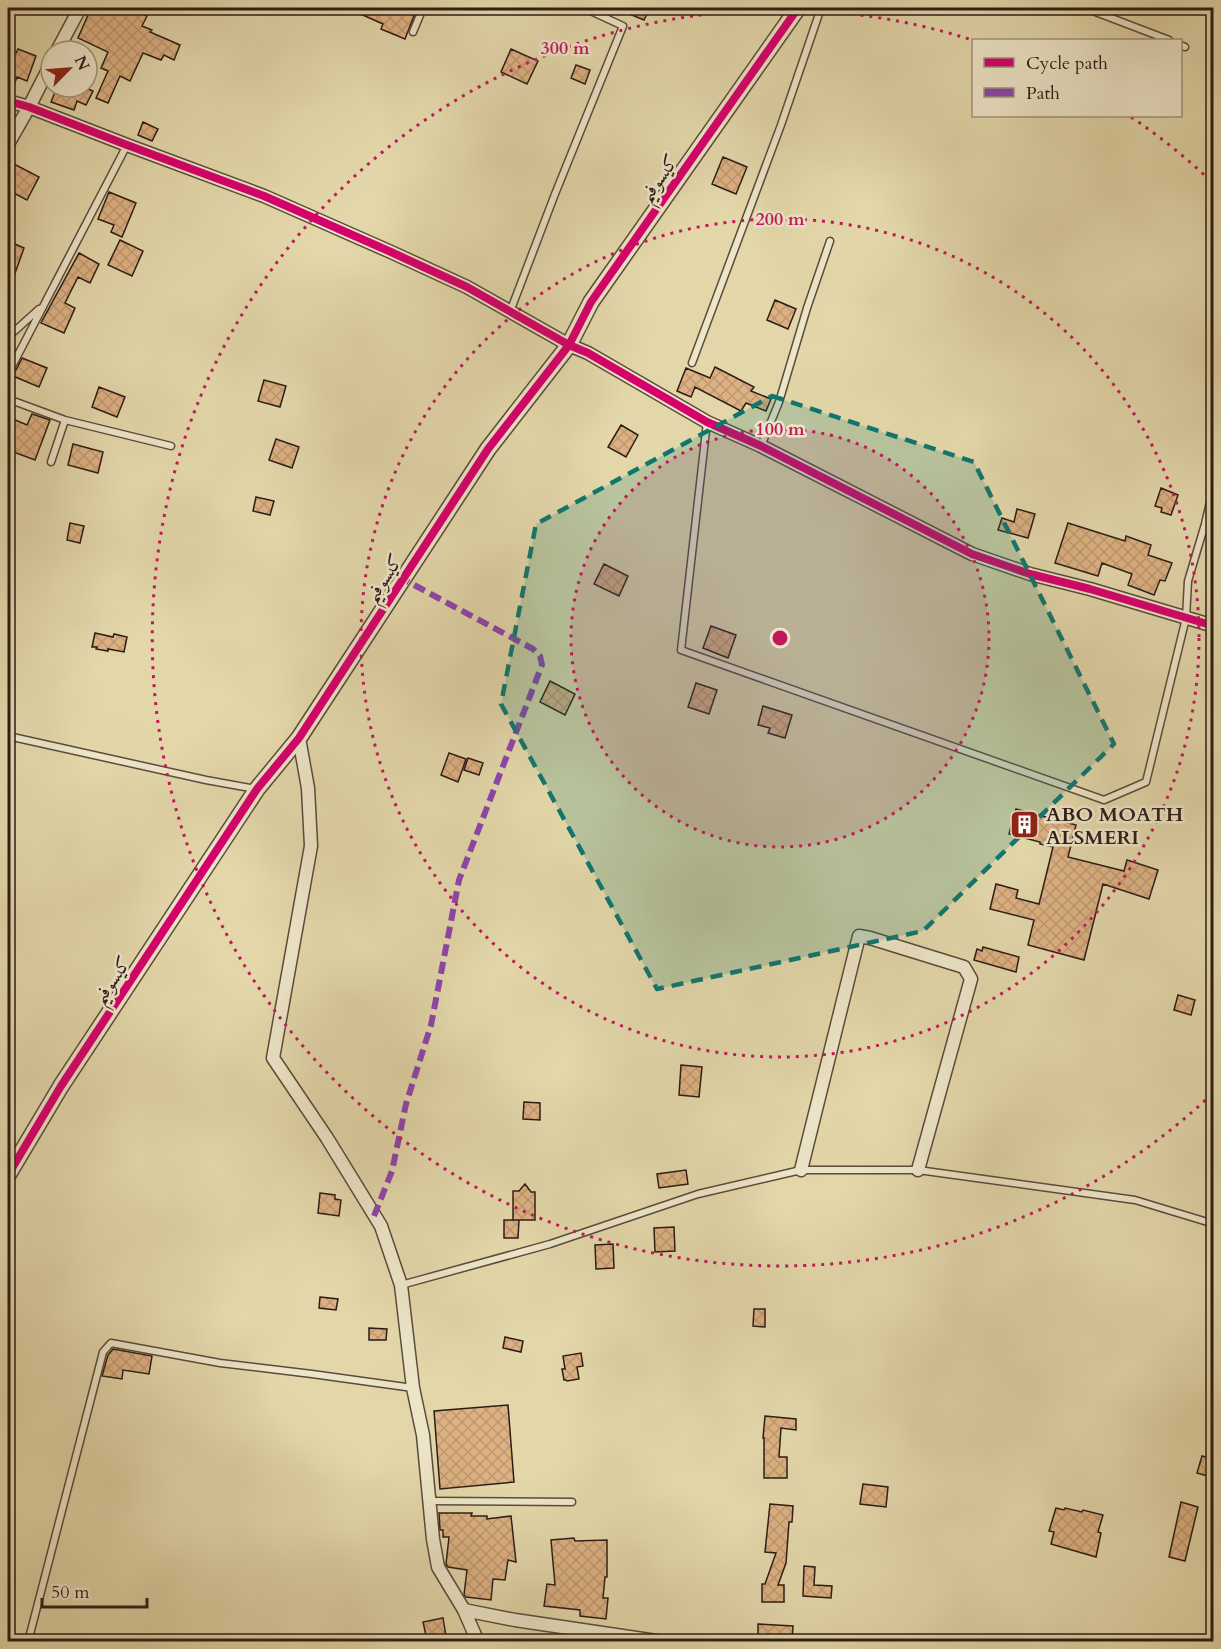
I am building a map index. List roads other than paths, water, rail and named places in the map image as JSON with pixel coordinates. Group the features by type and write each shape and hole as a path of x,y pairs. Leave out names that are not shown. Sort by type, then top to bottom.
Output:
{"street":[{"path":"63,39 80,8"},
{"name":"كيسوفيم","path":"8,1175 61,1086 257,789 299,738 488,449 569,345 591,302 798,8"},
{"path":"8,144 39,87"},
{"path":"8,100 264,196 467,287 707,422 761,446 972,554 1030,574 1090,589 1214,626"},
{"path":"299,738 308,788 311,846 273,1058 327,1138 381,1226 400,1285 413,1388 423,1434 438,1567 464,1610 478,1641"},
{"path":"801,1170 859,936 964,967 971,979 918,1170"},
{"path":"464,1610 515,1620 663,1641"}],"lane":[{"path":"413,32 423,8"},
{"path":"509,312 623,26 584,8"},
{"path":"692,363 781,125 821,8"},
{"path":"1084,8 1166,39"},
{"path":"8,374 127,146"},
{"path":"761,446 779,402 807,308 830,242"},
{"path":"8,337 42,307"},
{"path":"8,399 65,420 171,446"},
{"path":"51,462 65,420"},
{"path":"707,422 681,650 1104,800 1146,782 1186,618 1188,581 1214,485"},
{"path":"8,736 206,780 257,789"},
{"path":"400,1285 550,1244 698,1194 801,1170 918,1170 1135,1200 1214,1224"},
{"path":"28,1641 103,1352 111,1342 220,1363 413,1388"},
{"path":"429,1501 572,1502"}],"place":[{"name":"ABO MOATH ALSMERI","path":"1025,825"}]}
